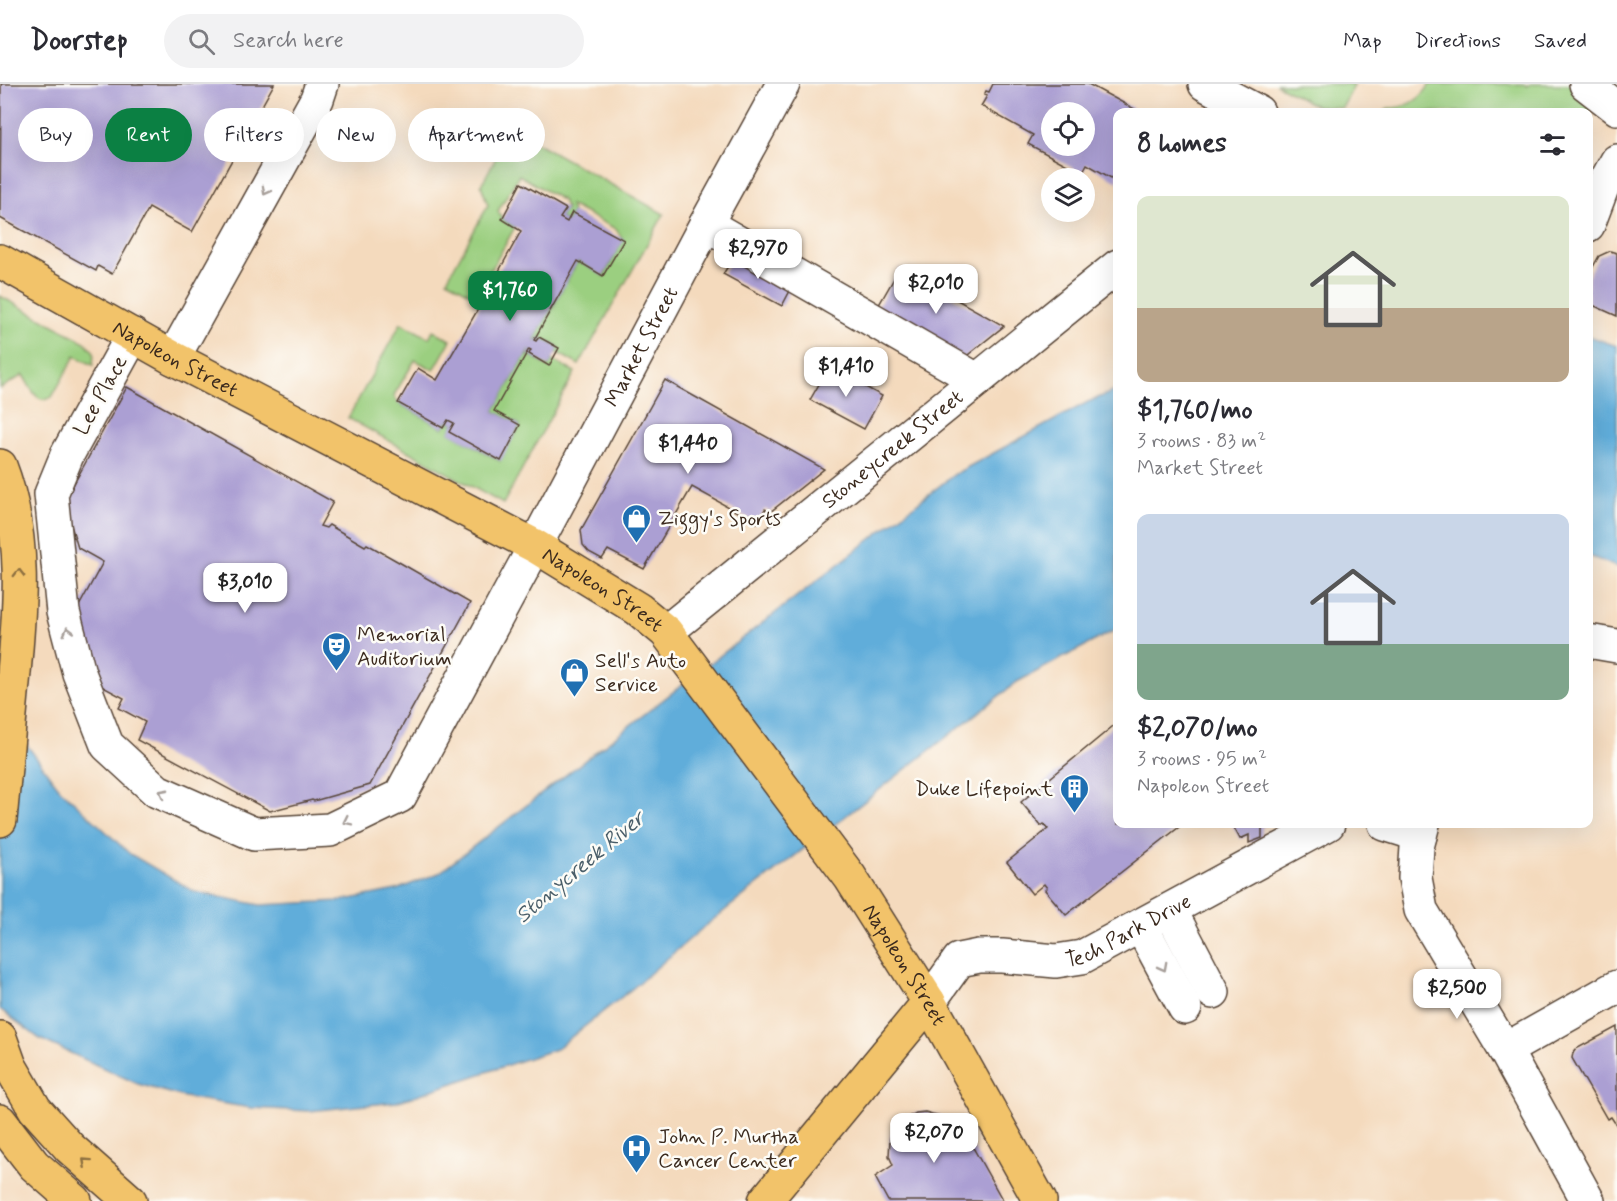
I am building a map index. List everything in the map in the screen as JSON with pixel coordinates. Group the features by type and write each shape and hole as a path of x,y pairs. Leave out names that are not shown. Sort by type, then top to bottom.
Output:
{"main road":[{"name":"Napoleon Street","path":"0,261 173,358 535,546 638,609 666,632 850,877 929,1002 1040,1201"},
{"path":"0,466 9,489 19,549 19,617 0,820"},
{"path":"772,1198 929,1002"},
{"path":"0,1038 10,1066 35,1109 70,1148 130,1201"},
{"path":"0,1122 34,1165 75,1201"}],"street":[{"path":"173,358 317,99 322,84"},
{"name":"Market Street","path":"400,795 783,84"},
{"path":"1205,84 1244,108"},
{"path":"1586,84 1617,108"},
{"path":"1593,213 1606,182"},
{"path":"706,224 977,380"},
{"name":"Stoneycreek Street","path":"666,632 1113,270"},
{"name":"Lee Place","path":"133,335 66,456 51,494 63,612 79,673 107,745 157,791 254,834 330,830 400,795"},
{"path":"1593,642 1617,646"},
{"name":"Tech Park Drive","path":"929,1002 959,960 979,956 1056,961 1082,957 1321,828"},
{"path":"1422,829 1417,847 1415,879 1421,910 1505,1050 1588,1201"},
{"path":"1170,910 1213,992"},
{"path":"1141,926 1185,1008"},
{"path":"1505,1050 1617,987"}],"green space":[{"path":"1276,84 1353,84 1354,86 1342,108 1316,106"},
{"path":"1430,84 1523,84 1528,86 1529,84 1571,84 1595,101 1592,108 1388,108 1413,102"},
{"path":"545,147 664,214 579,365 556,352 559,347 540,338 541,336 536,341 534,340 578,261 604,276 623,240 616,229 570,205 572,212 567,222 560,218 566,209 562,200 519,175 498,211 502,219 515,227 476,297 447,280 488,205 481,185 494,162 545,162"},
{"path":"0,296 85,342 94,352 93,365 75,356 52,397 47,399 34,394 23,375 0,389"},
{"path":"401,323 429,338 433,330 451,340 434,370 415,360 394,395 398,403 443,428 448,420 454,423 450,432 500,461 520,425 494,411 529,349 531,350 528,356 530,355 548,367 552,360 575,372 503,504 348,418"}],"water":[{"path":"1593,338 1617,346 1617,567 1593,558"},
{"name":"Stonycreek River","path":"1113,392 1113,631 1017,682 705,926 633,988 556,1049 396,1102 309,1111 251,1108 184,1097 138,1084 40,1039 0,1009 0,709 59,788 130,854 195,892 260,905 340,901 396,890 439,873 955,474 1088,402"}],"building":[{"path":"1,84 274,84 261,108 204,108 204,162 231,162 192,232 149,208 112,274 98,266 96,271 0,218"},
{"path":"993,84 1088,84 1133,108 1113,108 1113,179 1087,164 1085,168 1073,168 1050,156 1095,156 1095,102 1041,102 1041,151 1028,144 1033,135 981,106 987,96 984,95 986,91 989,92"},
{"path":"521,183 566,209 560,218 567,222 572,212 624,240 603,276 578,261 534,340 536,341 539,337 559,348 549,366 529,354 531,350 529,349 494,411 520,425 501,461 449,432 454,423 448,420 443,428 398,403 418,368 437,380 477,311 521,231 502,219"},
{"path":"1610,251 1617,253 1617,316 1593,305 1593,267 1599,256"},
{"path":"736,254 793,285 782,306 723,274"},
{"path":"900,268 1004,326 964,358 876,310"},
{"path":"829,367 882,396 864,429 810,400"},
{"path":"665,380 824,469 770,512 765,509 757,523 692,487 644,569 608,550 602,559 589,552 583,545 581,530"},
{"path":"127,387 333,502 320,526 326,528 329,525 365,546 367,544 470,603 370,785 270,811 137,740 145,722 119,708 124,698 88,679 71,621 103,562 78,548 64,502"},
{"name":"Duke Lifepoint","path":"1113,726 1113,828 1178,828 1066,915 1045,890 1047,888 1044,884 1032,894 1007,862 1048,829 1044,824 1041,826 1021,802"},
{"path":"1234,828 1262,828 1262,838 1249,843 1249,835 1240,839"},
{"path":"1617,1027 1617,1126 1611,1117 1607,1119 1572,1058 1576,1049"},
{"path":"925,1112 940,1116 951,1124 955,1131 962,1128 1003,1201 888,1201 875,1177 893,1165 889,1156 892,1131 902,1120 916,1113"}],"place":[{"name":"Ziggy's Sports","path":"637,544"},
{"name":"Memorial Auditorium","path":"336,672"},
{"name":"Sell's Auto Service","path":"574,698"},
{"name":"Duke Lifepoint","path":"1074,814"},
{"name":"John P. Murtha Cancer Center","path":"637,1174"}]}
